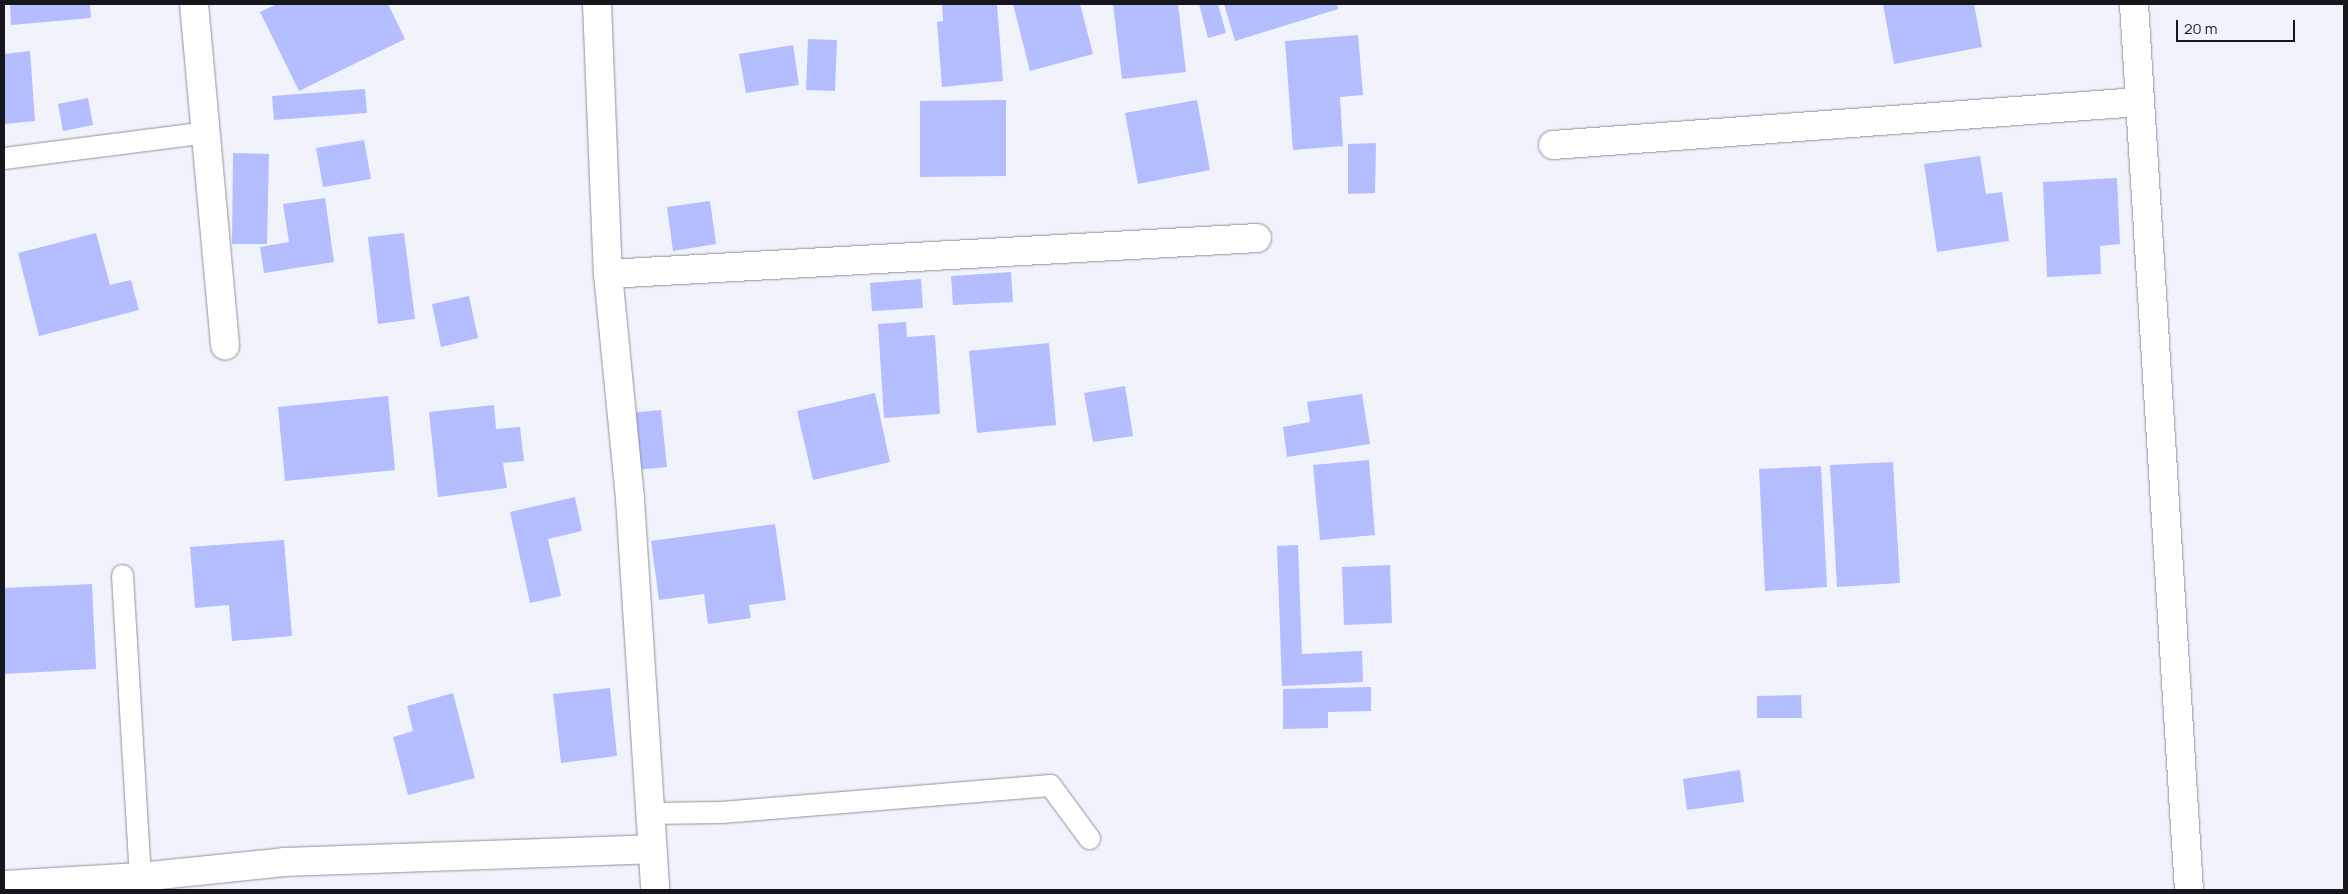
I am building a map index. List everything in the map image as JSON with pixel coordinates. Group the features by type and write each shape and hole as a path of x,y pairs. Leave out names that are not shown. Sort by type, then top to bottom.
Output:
{"street":[{"path":"194,4 225,346"},
{"path":"597,4 608,274 630,499 655,890"},
{"path":"2134,4 2138,102 2189,890"},
{"path":"1553,145 2138,102"},
{"path":"608,274 1257,238"},
{"path":"4,885 56,886 284,862 652,849"}],"lane":[{"path":"4,158 206,132"},
{"path":"122,575 140,877"},
{"path":"650,813 721,812 1050,785 1089,838"}],"building":[{"path":"10,4 90,4 91,18 11,25"},
{"path":"277,4 388,4 405,39 299,91 260,12"},
{"path":"942,4 997,4 1003,81 942,87 937,22 943,21"},
{"path":"1013,4 1080,4 1093,54 1030,71"},
{"path":"1113,4 1178,4 1186,72 1122,79"},
{"path":"1199,4 1218,4 1226,33 1208,38"},
{"path":"1224,4 1337,4 1338,9 1235,41"},
{"path":"1883,4 1974,4 1982,47 1894,64"},
{"path":"1358,35 1363,95 1340,97 1343,146 1293,150 1285,41"},
{"path":"808,39 837,40 835,91 806,90"},
{"path":"793,45 799,85 746,93 739,54"},
{"path":"30,51 35,121 5,124 4,54"},
{"path":"365,89 367,113 274,120 272,96"},
{"path":"88,98 93,125 63,131 58,104"},
{"path":"1006,100 1006,176 920,177 920,101"},
{"path":"1197,100 1210,170 1138,184 1125,113"},
{"path":"364,140 371,179 323,187 316,148"},
{"path":"1376,143 1375,193 1348,194 1348,144"},
{"path":"233,153 269,154 267,244 232,244"},
{"path":"1980,156 1986,194 2002,192 2009,241 1937,252 1924,164"},
{"path":"2117,178 2120,244 2100,246 2101,274 2047,277 2043,182"},
{"path":"325,198 334,262 264,273 260,247 289,242 283,204"},
{"path":"710,201 716,244 673,251 667,207"},
{"path":"96,233 110,285 131,280 139,310 39,336 18,253"},
{"path":"404,233 415,319 378,324 368,237"},
{"path":"1011,272 1013,302 953,305 951,276"},
{"path":"921,279 923,308 872,311 870,283"},
{"path":"469,296 478,338 441,347 432,304"},
{"path":"906,322 907,337 935,335 940,414 884,418 878,324"},
{"path":"1049,343 1056,425 977,433 969,351"},
{"path":"1125,386 1133,436 1093,442 1084,393"},
{"path":"875,393 890,462 813,480 797,411"},
{"path":"1362,394 1370,444 1287,457 1283,427 1310,422 1307,402"},
{"path":"388,396 395,470 285,481 278,407"},
{"path":"494,405 496,429 520,427 524,461 503,463 507,488 438,497 429,412"},
{"path":"661,410 667,467 636,470 630,413"},
{"path":"1369,460 1375,535 1320,540 1313,465"},
{"path":"1893,462 1900,583 1837,587 1830,465"},
{"path":"1821,466 1827,587 1765,591 1759,469"},
{"path":"575,497 582,531 548,539 561,596 530,603 510,512"},
{"path":"775,524 786,600 749,605 751,618 708,624 704,594 659,600 651,541"},
{"path":"284,540 292,636 232,641 229,605 195,608 190,547"},
{"path":"1298,545 1302,654 1362,651 1363,682 1282,686 1277,546"},
{"path":"1390,565 1392,623 1344,625 1342,567"},
{"path":"92,584 96,669 4,674 4,588"},
{"path":"1371,687 1371,711 1328,712 1328,728 1283,729 1283,689"},
{"path":"610,688 617,756 561,763 553,694"},
{"path":"453,693 475,778 408,795 393,737 413,731 407,706"},
{"path":"1801,695 1802,718 1757,718 1757,696"},
{"path":"1740,770 1744,802 1687,810 1683,779"}]}
